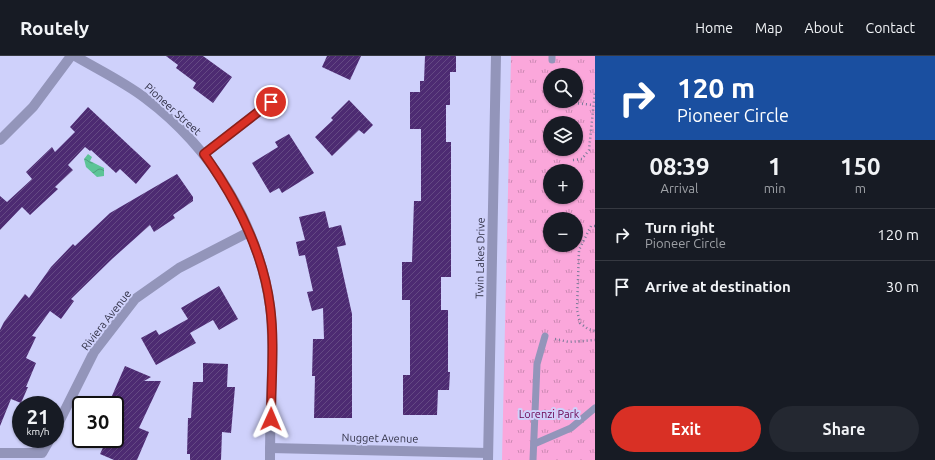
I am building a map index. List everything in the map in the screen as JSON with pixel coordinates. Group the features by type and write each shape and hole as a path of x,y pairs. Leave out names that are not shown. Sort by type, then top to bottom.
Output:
{"street":[{"path":"0,140 33,107 71,56"},
{"name":"Pioneer Street","path":"76,56 146,99 179,128 204,154 238,206 249,232 261,269 270,306 272,334 270,460"},
{"name":"Twin Lakes Drive","path":"488,456 496,56"},
{"path":"204,154 271,102"},
{"name":"Riviera Avenue","path":"64,412 94,352 135,299 179,268 249,232"},
{"path":"0,453 42,453 45,448"},
{"name":"Nugget Avenue","path":"270,448 488,456"}],"lane":[{"path":"533,460 537,364 545,336"},
{"path":"534,444 570,428 595,408"}],"path":[{"path":"573,160 582,159 587,155 595,91"},
{"path":"583,104 594,105"},
{"path":"595,226 591,226 579,250 577,310 580,323 588,329 595,331"},
{"path":"545,336 569,342 595,340"}],"green space":[{"name":"Lorenzi Park","path":"511,56 595,56 595,460 502,460"}],"water":[{"path":"88,154 92,157 90,161 104,168 104,176 97,177 86,167 84,159"}],"building":[{"path":"166,56 203,56 232,77 213,103 193,88 196,83 176,68 178,65"},
{"path":"327,56 361,56 350,80 322,67"},
{"path":"425,56 456,56 456,72 450,72 450,105 446,105 446,142 451,142 451,277 441,277 441,310 448,310 448,372 450,372 449,390 438,390 437,415 403,415 403,375 410,375 410,300 402,300 402,262 412,262 414,201 421,201 421,129 410,129 410,92 420,92 420,81 424,81"},
{"path":"349,100 373,125 364,134 359,130 332,156 315,137 333,120 331,118"},
{"path":"88,107 151,166 136,184 120,169 116,173 91,150 90,151 85,147 68,165 73,170 55,187 58,189 30,215 22,207 0,230 0,196 7,202 32,179 26,172 52,147 55,152 75,132 70,127"},
{"path":"289,134 314,173 282,193 279,188 270,193 252,163 278,147 275,142"},
{"path":"177,174 193,197 193,201 173,215 175,218 154,232 150,225 112,259 71,299 74,301 61,319 50,311 32,336 36,337 26,358 36,363 26,387 28,387 24,396 12,396 12,399 0,426 0,330 4,322 25,294 29,298 51,267 73,244 75,246 110,213"},
{"path":"325,211 329,228 341,225 346,245 337,247 352,314 352,418 314,418 315,376 312,376 313,339 324,339 323,308 312,311 307,292 313,291 305,255 299,256 296,242 305,240 299,217"},
{"path":"219,286 238,319 219,330 213,320 190,333 196,343 156,365 141,338 156,330 159,335 188,319 181,308"},
{"path":"203,363 228,364 227,387 235,387 231,433 222,432 221,460 190,460 190,454 187,454 188,418 191,418 193,382 203,382"},
{"path":"125,366 151,377 144,381 161,381 139,428 149,432 137,460 114,460 100,454 103,448 124,448 124,396 112,396"}],"route":[{"path":"271,102 204,154 220,176 238,206 249,232 261,269 270,306 272,334 271,419"}]}
